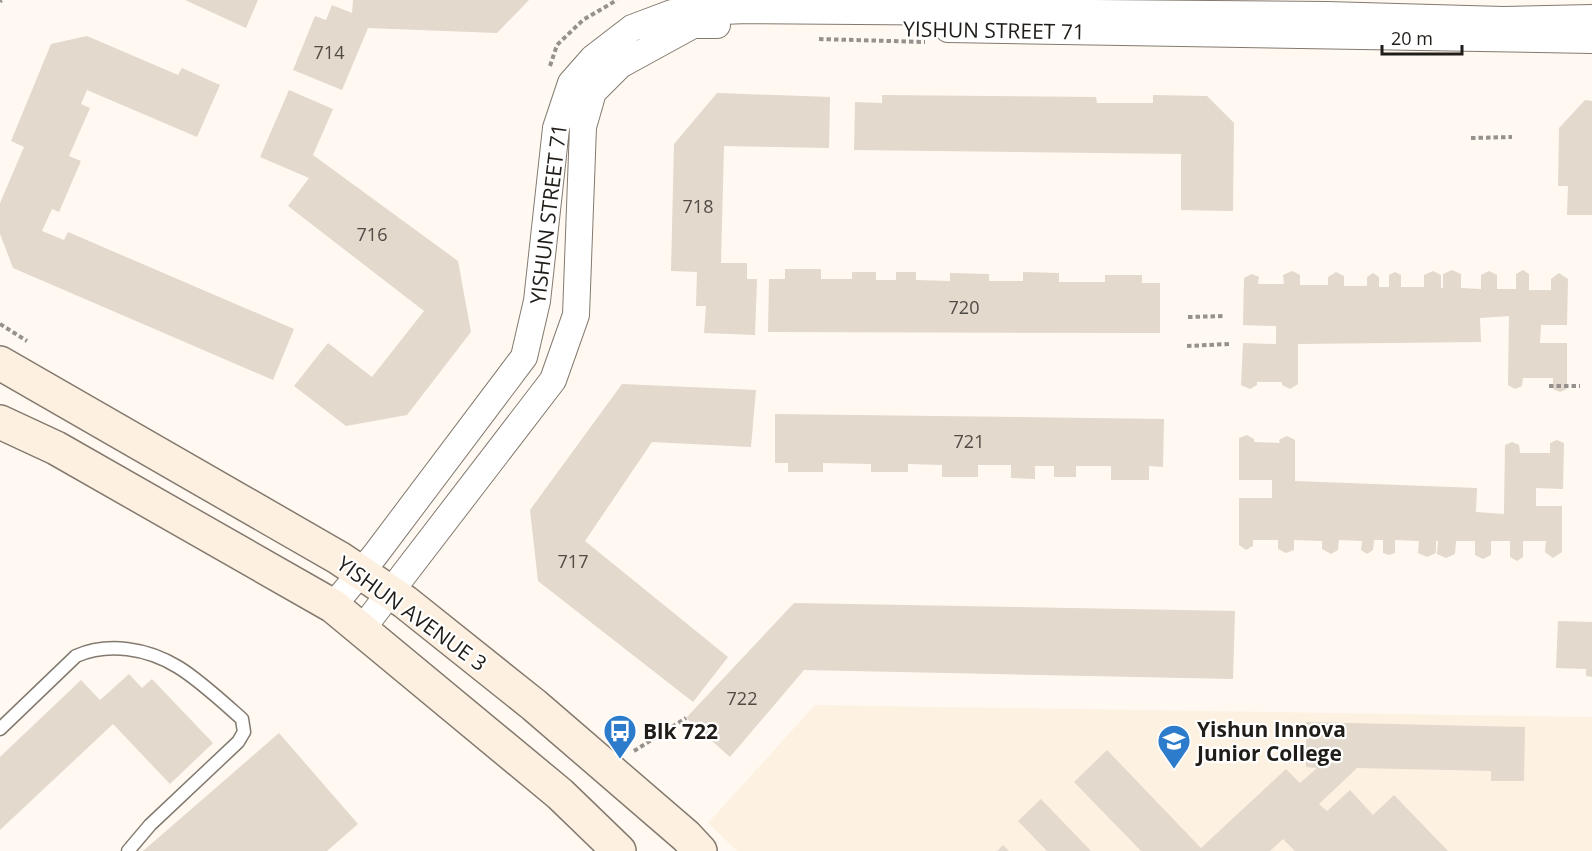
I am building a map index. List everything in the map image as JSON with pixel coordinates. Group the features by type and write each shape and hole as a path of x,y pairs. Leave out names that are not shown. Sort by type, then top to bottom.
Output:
{"main road":[{"name":"YISHUN AVENUE 3","path":"0,363 339,558 390,592 534,705 686,836 700,851"},
{"name":"YISHUN AVENUE 3","path":"0,422 56,448 333,606 560,794 619,851"}],"street":[{"name":"YISHUN STREET 71","path":"333,606 361,573 524,357 536,313 556,128 571,83 593,58 632,28 672,13 747,10 1257,25 1592,40"},
{"name":"YISHUN STREET 71","path":"362,629 553,380 576,315 583,127 593,92 620,65 693,25 1257,25 1592,18"},
{"path":"536,313 576,315"}],"lane":[{"path":"0,729 76,656 91,649 106,648 128,649 144,653 177,666 242,719 244,732 238,742 150,825 128,851"}],"path":[{"path":"548,72 557,45 583,20 617,0"},
{"path":"813,39 931,42"},
{"path":"1471,138 1512,137"},
{"path":"1188,317 1226,316"},
{"path":"1187,346 1229,344"},
{"path":"1549,386 1580,386"},
{"path":"611,771 620,760 686,718"}],"shaded area":[{"name":"Yishun Innova Junior College","path":"815,705 1592,717 1592,851 737,851 708,823"}],"building":[{"path":"185,0 258,0 246,28"},
{"path":"353,0 529,0 497,33 368,28 342,90 293,70 315,16 326,20 332,5 352,13"},
{"path":"87,36 178,75 182,68 220,85 197,137 87,90 81,104 90,108 69,156 81,161 59,212 52,209 42,231 64,240 68,232 294,329 273,380 13,268 0,234 0,203 24,147 11,141 51,44"},
{"path":"289,90 333,109 313,155 458,261 471,332 407,415 346,426 294,386 328,343 372,377 424,311 288,206 309,178 260,157"},
{"path":"717,93 830,97 829,148 724,146 721,263 747,263 747,279 757,279 755,335 704,333 706,306 696,306 697,272 671,271 674,144"},
{"path":"882,95 1096,97 1097,103 1153,103 1153,95 1207,96 1234,123 1233,211 1181,210 1181,154 854,150 855,102 882,103"},
{"path":"1585,100 1592,101 1592,215 1567,215 1568,186 1558,186 1559,128"},
{"path":"785,269 821,269 821,279 852,279 852,272 876,272 876,280 896,280 896,272 916,272 916,280 950,281 950,273 989,274 989,281 1023,281 1023,272 1059,273 1059,282 1105,282 1105,275 1142,275 1142,283 1160,283 1160,333 768,332 769,279 785,279"},
{"path":"1452,270 1461,274 1461,288 1481,289 1481,275 1489,271 1497,275 1497,289 1516,289 1516,274 1523,270 1529,274 1529,290 1551,290 1551,279 1559,273 1568,279 1567,325 1541,325 1540,343 1567,343 1567,389 1560,392 1553,389 1553,378 1523,378 1522,386 1515,389 1508,385 1509,316 1480,318 1481,342 1298,344 1298,384 1290,389 1282,385 1282,382 1257,382 1257,385 1250,389 1241,385 1243,343 1276,344 1276,326 1243,325 1244,278 1252,274 1259,277 1258,284 1284,284 1283,275 1292,271 1300,275 1300,285 1328,285 1328,277 1336,272 1344,276 1344,286 1367,286 1367,277 1373,273 1379,277 1379,287 1389,287 1389,275 1395,272 1401,275 1401,287 1424,287 1424,275 1433,271 1441,275 1441,288 1443,288 1443,274"},
{"path":"622,384 756,390 751,447 652,442 585,541 728,657 693,702 538,581 530,510"},
{"path":"775,414 1164,419 1163,467 1149,466 1149,480 1111,480 1111,466 1076,466 1076,477 1054,477 1054,466 1035,466 1035,479 1011,478 1011,465 978,465 978,477 942,477 942,465 908,464 908,472 871,472 871,464 823,463 823,472 788,472 788,463 775,463"},
{"path":"1247,435 1254,439 1254,442 1280,443 1279,440 1287,436 1295,440 1295,481 1477,488 1476,512 1504,514 1505,445 1512,442 1519,445 1520,453 1550,453 1550,443 1557,440 1564,443 1563,489 1536,488 1536,506 1562,506 1562,552 1553,558 1545,552 1546,541 1523,541 1523,557 1517,561 1510,557 1510,541 1491,541 1491,555 1483,559 1475,555 1475,541 1456,541 1455,554 1446,558 1437,554 1438,541 1436,541 1436,553 1427,557 1418,553 1419,541 1395,540 1395,553 1389,555 1383,553 1383,540 1374,540 1373,550 1367,554 1361,550 1362,541 1339,540 1338,550 1331,554 1322,549 1322,541 1294,540 1294,550 1286,553 1278,549 1278,540 1253,540 1253,546 1246,550 1239,545 1239,498 1272,498 1272,480 1239,480 1239,438"},
{"path":"794,603 1235,611 1233,679 804,670 730,757 686,718"},
{"path":"1558,621 1592,622 1592,677 1586,676 1586,669 1556,668"},
{"path":"129,674 142,688 152,679 213,743 170,784 113,724 0,830 0,757 81,680 100,700"},
{"path":"1306,722 1525,727 1524,781 1491,781 1491,771 1357,768 1319,804 1327,811 1350,790 1373,815 1394,795 1448,851 1295,851 1283,839 1270,851 1141,851 1074,782 1107,750 1201,848 1286,769 1300,783 1317,768 1306,767"},
{"path":"279,733 358,824 327,851 143,851"},
{"path":"1041,799 1091,851 1047,851 1018,821"},
{"path":"1003,845 1009,851 997,851"}],"place":[{"name":"Blk 722","path":"620,760"},
{"name":"Yishun Innova Junior College","path":"1174,770"}]}
